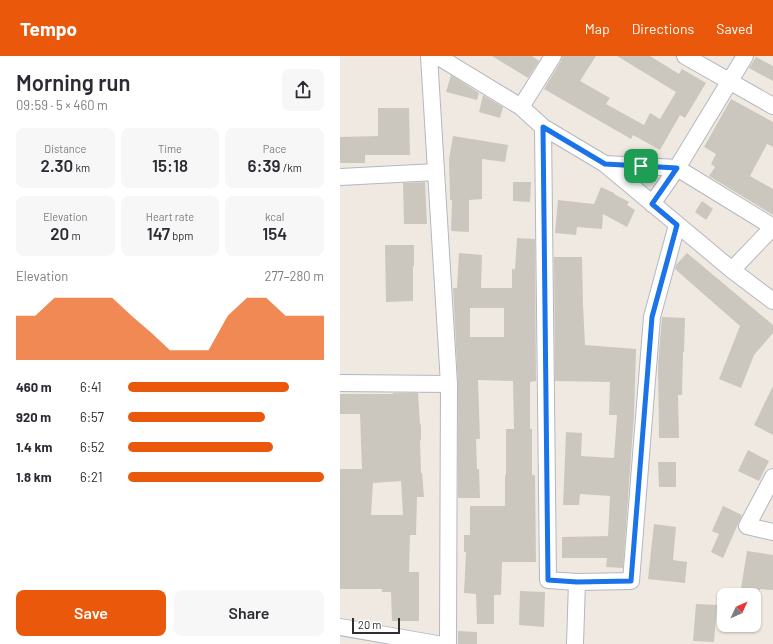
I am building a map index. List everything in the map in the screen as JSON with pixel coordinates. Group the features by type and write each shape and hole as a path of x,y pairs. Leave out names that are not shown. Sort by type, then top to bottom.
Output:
{"street":[{"path":"429,56 449,384 448,644"},
{"path":"437,56 521,107 543,127 605,164 732,270 773,301"},
{"path":"521,107 553,56"},
{"path":"685,56 773,106"},
{"path":"652,204 677,168 746,56"},
{"path":"543,127 548,580 577,582 631,581 652,317 677,225"},
{"path":"605,164 677,168 773,227 732,270"},
{"path":"340,177 436,172"},
{"path":"340,383 449,384"},
{"path":"773,478 748,526 773,532"},
{"path":"575,644 577,582"},
{"path":"340,627 437,644"}],"building":[{"path":"492,56 532,56 539,61 528,78"},
{"path":"562,56 596,56 580,81 610,98 606,104 644,125 650,113 660,119 676,92 617,56 650,56 679,74 682,69 706,83 685,118 680,115 660,150 633,135 631,139 544,89 561,61"},
{"path":"756,57 773,66 773,81 749,68"},
{"path":"451,75 479,93 477,100 446,92"},
{"path":"483,95 503,107 500,118 479,112"},
{"path":"731,99 773,122 773,147 767,144 750,176 773,189 773,215 709,176 715,167 711,164 716,154 704,147"},
{"path":"378,108 409,108 410,155 365,155 365,163 340,163 340,137 378,136"},
{"path":"453,136 508,145 505,162 482,159 482,199 469,200 469,232 451,231 452,200 450,200 449,159"},
{"path":"425,182 427,224 404,224 403,183"},
{"path":"513,182 531,182 530,202 513,201"},
{"path":"601,187 629,202 627,205 635,210 627,227 603,214 602,229 577,227 576,235 555,233 558,200 594,204"},
{"path":"702,201 713,209 706,220 695,212"},
{"path":"517,238 535,239 536,381 530,382 530,429 532,429 532,475 535,475 536,562 502,562 501,595 494,595 494,624 477,624 476,594 464,593 466,552 464,552 464,535 470,535 470,506 505,506 506,429 514,429 513,381 478,380 480,439 476,439 480,498 458,498 458,384 453,288 457,288 459,253 482,255 481,288 512,288 512,269 515,269","holes":["470,308 504,308 504,337 470,337"]},
{"path":"385,245 414,245 413,301 386,302"},
{"path":"687,253 773,325 773,333 754,355 741,388 719,379 740,326 675,269 676,265"},
{"path":"554,257 582,257 585,345 636,349 634,415 623,568 606,567 607,558 562,558 562,537 608,536 610,496 580,494 579,505 563,505 566,432 582,433 581,456 614,458 617,415 609,415 610,382 555,381"},
{"path":"662,317 685,318 682,395 678,395 679,438 659,438 658,364"},
{"path":"773,386 773,435 754,425"},
{"path":"418,393 421,425 421,473 424,497 417,497 416,535 410,535 409,572 419,572 419,621 392,621 391,592 382,592 382,589 340,589 340,469 362,469 360,414 340,414 340,394","holes":["401,481 403,515 371,515 373,483"]},
{"path":"748,450 769,461 759,481 738,471"},
{"path":"658,462 676,462 676,487 659,487"},
{"path":"723,506 742,515 723,558 711,552 719,534 712,531"},
{"path":"654,524 676,527 673,560 687,562 685,583 648,579"},
{"path":"747,551 773,555 773,590 761,588 741,588"},
{"path":"520,591 545,592 544,627 519,625"},
{"path":"696,604 717,605 714,642 693,641"},
{"path":"458,631 477,632 477,644 458,644"}],"route":[{"path":"543,127 605,164 641,166 677,168 652,204 677,225 652,317 631,581 577,582 548,580 543,127"}]}
